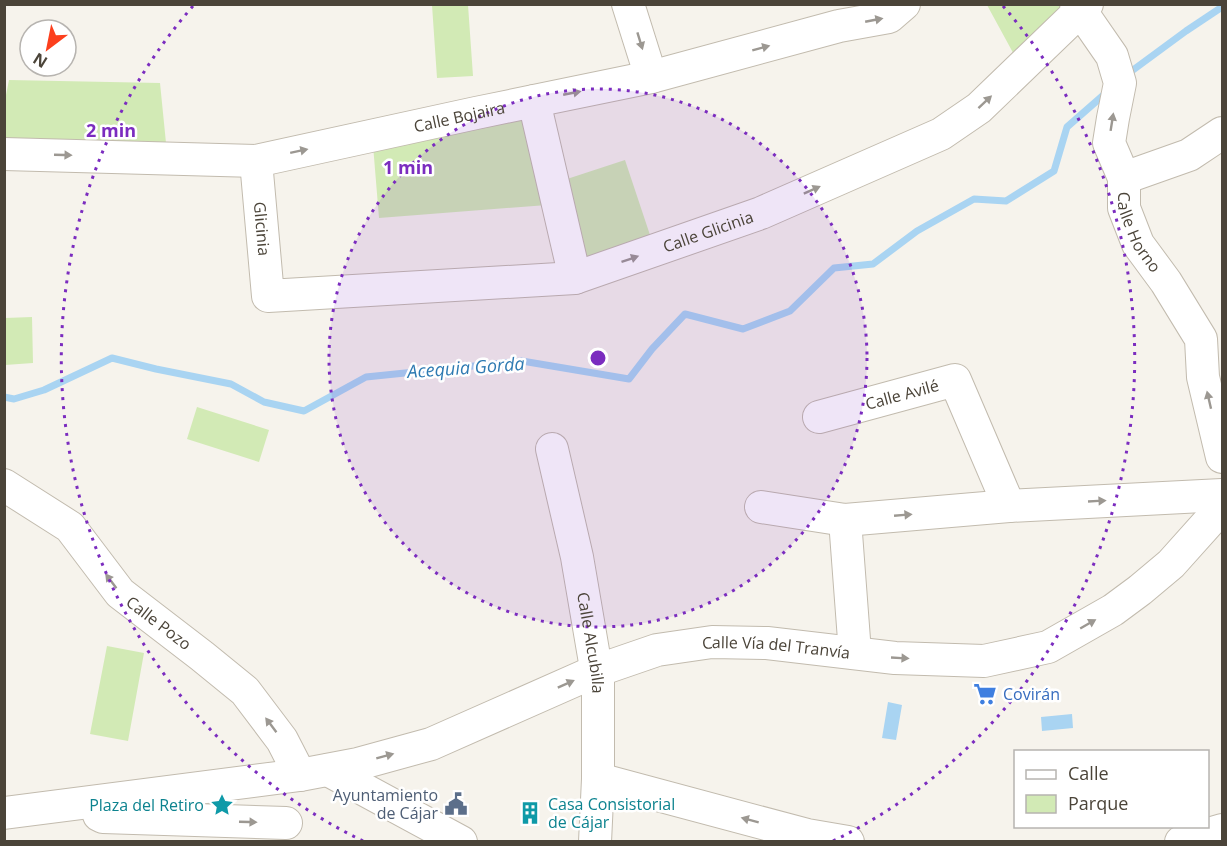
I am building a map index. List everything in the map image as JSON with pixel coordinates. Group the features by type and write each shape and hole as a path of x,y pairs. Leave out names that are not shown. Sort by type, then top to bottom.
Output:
{"street":[{"path":"628,4 651,77"},
{"name":"Calle Bojaira","path":"4,154 256,161 651,77 836,15 889,17 904,4"},
{"name":"Calle Horno","path":"1081,7 1112,56 1120,83 1109,143 1124,178 1124,208 1138,244 1166,282 1201,339 1203,377 1222,457"},
{"name":"Calle Glicinia","path":"268,296 575,278 761,213 941,134 979,108 1081,7"},
{"path":"534,101 575,278"},
{"path":"1124,178 1189,155 1222,133"},
{"name":"Glicinia","path":"256,161 268,296"},
{"name":"Calle Avilé","path":"819,417 955,380 1009,506"},
{"name":"Calle Alcubilla","path":"552,448 577,557 598,680 598,779 595,842"},
{"name":"Calle Pozo","path":"4,485 70,526 120,593 245,691 282,740 314,772"},
{"path":"761,507 844,520 1009,506 1222,495"},
{"name":"Calle Vía del Tranvía","path":"314,772 358,764 431,744 596,671 657,650 712,642 767,643 896,658 984,661 1048,647 1113,610 1140,590 1171,564 1222,507"},
{"path":"844,520 855,654"},
{"path":"65,806 103,817 287,832 314,772"},
{"path":"4,813 314,772 461,842"},
{"path":"598,779 807,835 848,842"},
{"path":"1181,842 1222,830"}],"green space":[{"path":"432,5 468,5 473,76 437,78"},
{"path":"987,5 1066,5 1017,60"},
{"path":"9,80 160,83 167,153 5,149 5,100"},
{"path":"527,115 547,205 379,218 373,145"},
{"path":"625,160 650,235 580,265 567,179"},
{"path":"32,317 33,363 5,365 5,318"},
{"path":"197,407 269,430 259,462 187,439"},
{"path":"107,646 144,653 128,741 90,734"}],"water":[{"path":"888,702 902,705 896,740 882,738"},
{"path":"1072,714 1073,728 1042,731 1041,717"}],"waterway":[{"name":"Acequia Gorda","path":"1133,70 1222,7"},
{"name":"Acequia Gorda","path":"4,397 14,399 44,390 112,358 231,384 264,402 304,411 366,377 522,361 629,379 652,349 685,314 743,329 790,311 834,268 873,264 917,231 974,199 1006,201 1054,171 1067,127 1107,92"}],"place":[{"name":"Covirán","path":"985,694"},
{"name":"Ayuntamiento de Cájar","path":"456,804"},
{"name":"Plaza del Retiro","path":"222,805"},
{"name":"Casa Consistorial de Cájar","path":"530,813"}]}
